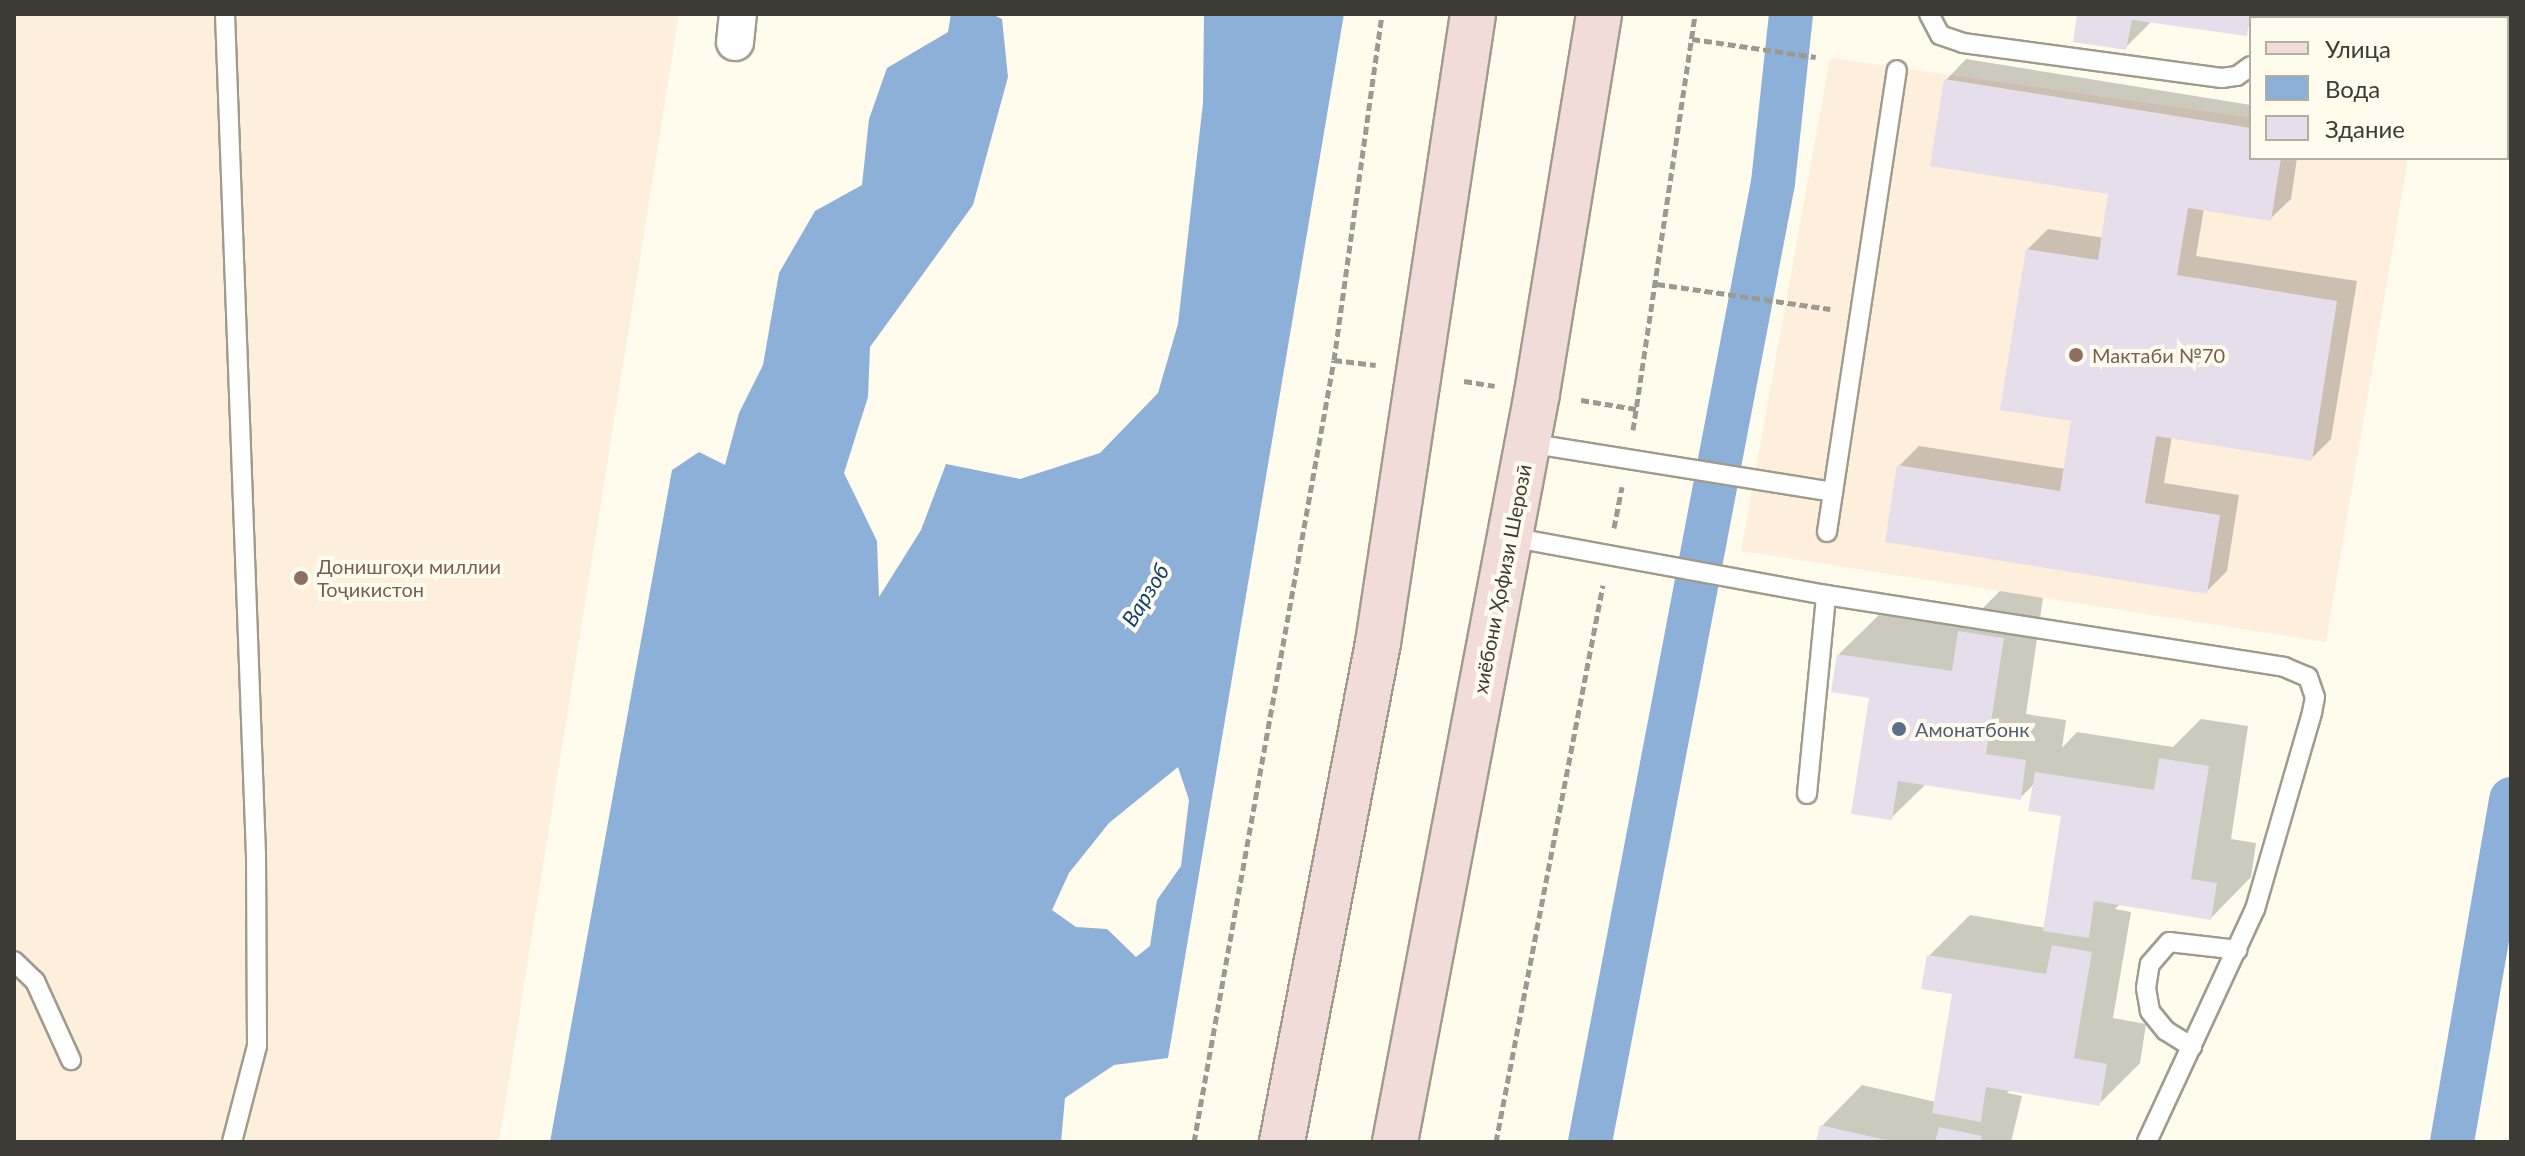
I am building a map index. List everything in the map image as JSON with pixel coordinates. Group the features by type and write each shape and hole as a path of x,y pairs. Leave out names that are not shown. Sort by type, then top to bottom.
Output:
{"main road":[{"path":"1282,1142 1378,643 1473,14"},
{"name":"хиёбони Ҳофизи Шерозӣ","path":"1395,1142 1528,443 1599,14"}],"lane":[{"path":"225,14 257,913 257,1046 232,1142"},
{"path":"1929,14 1940,35 1963,43 2222,78 2237,76 2249,67"},
{"path":"1827,532 1897,70"},
{"path":"1528,443 1833,492"},
{"path":"1510,537 1826,595 2284,667 2308,677 2315,697 2312,713 2238,950 2147,1142"},
{"path":"1807,794 1826,595"},
{"path":"2192,1047 2166,1031 2150,1011 2146,988 2150,964 2169,942 2238,950"},
{"path":"14,961 35,981 71,1060"}],"path":[{"path":"1194,1142 1334,360 1382,14"},
{"path":"1692,39 1816,57"},
{"path":"1657,284 1859,313"},
{"path":"1334,360 1376,365"},
{"path":"1464,381 1496,386"},
{"path":"1581,400 1636,409"}],"shaded area":[{"name":"Донишгоҳи миллии Тоҷикистон","path":"14,14 679,14 499,1142 14,1142"},
{"name":"Мактаби №70","path":"1830,58 2249,118 2249,160 2408,160 2326,642 1741,551"}],"water":[{"name":"Варзоб","path":"951,14 992,14 1002,19 1008,77 973,205 870,347 868,397 844,473 877,541 879,597 921,530 946,464 1020,479 1100,453 1158,393 1178,324 1203,103 1204,14 1344,14 1168,1058 1114,1065 1065,1098 1061,1142 550,1142 672,470 699,452 725,465 739,413 763,365 779,273 815,211 862,185 869,119 887,68 948,32","holes":["1178,767 1189,800 1181,866 1157,900 1150,946 1136,957 1107,929 1076,927 1052,910 1069,873 1109,823"]}],"building":[{"path":"2077,14 2250,14 2247,36 2132,20 2126,50 2073,42"},
{"path":"1944,79 2249,128 2249,160 2281,160 2271,221 2188,208 2177,275 2337,301 2312,461 2156,436 2145,503 2220,515 2207,594 1885,542 1897,465 2060,491 2071,421 2000,410 2026,249 2098,260 2108,194 1930,166"},
{"path":"1958,631 2004,638 1986,754 2026,760 2021,800 1898,781 1892,820 1851,814 1869,698 1831,692 1837,654 1952,671"},
{"path":"2159,758 2209,766 2191,879 2217,883 2211,920 2094,901 2089,938 2043,931 2061,816 2028,811 2035,772 2154,790"},
{"path":"2052,945 2092,952 2074,1058 2107,1064 2100,1106 1986,1087 1981,1122 1932,1113 1952,994 1921,989 1927,955 2046,974"},
{"path":"1820,1125 1890,1141 1890,1142 1816,1142"},
{"path":"1939,1127 1982,1136 1981,1142 1935,1142"}],"waterway":[{"path":"1590,1142 1773,183 1791,14"},
{"path":"2452,1142 2511,799"}],"place":[{"name":"Мактаби №70","path":"2076,355"},
{"name":"Донишгоҳи миллии Тоҷикистон","path":"301,578"},
{"name":"Амонатбонк","path":"1899,729"}]}
